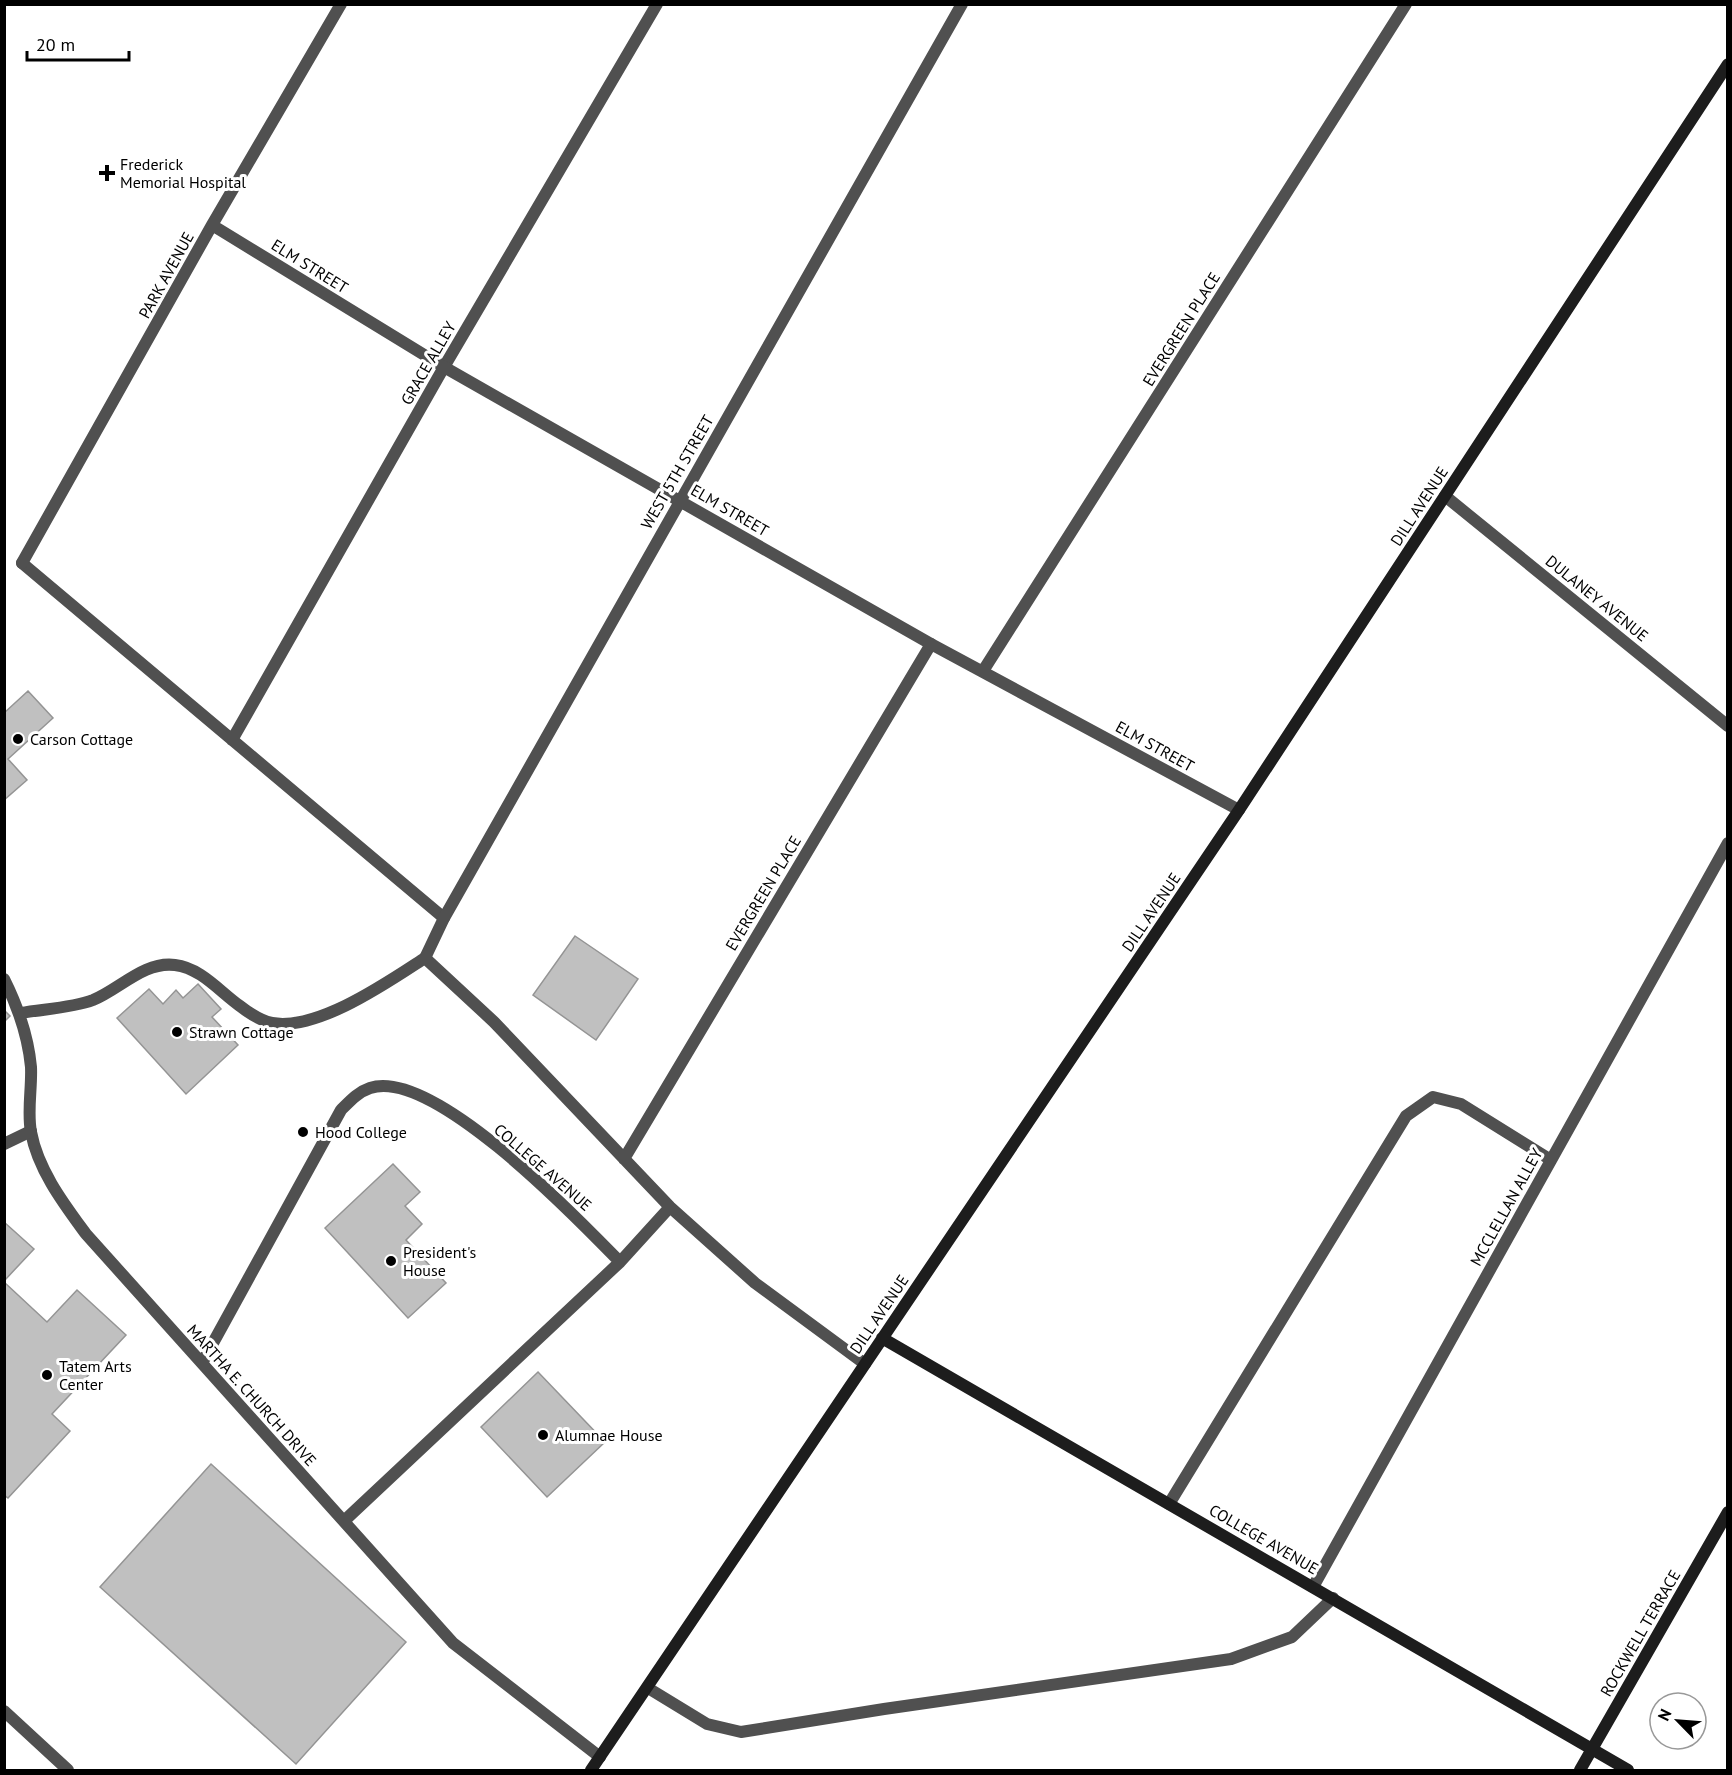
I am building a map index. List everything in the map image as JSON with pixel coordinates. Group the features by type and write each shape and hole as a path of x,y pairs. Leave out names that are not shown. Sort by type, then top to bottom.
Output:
{"main road":[{"name":"DILL AVENUE","path":"591,1770 1239,810 1728,64"},
{"name":"COLLEGE AVENUE","path":"882,1338 1628,1770"},
{"name":"ROCKWELL TERRACE","path":"1580,1770 1728,1512"}],"street":[{"name":"PARK AVENUE","path":"232,740 22,563 212,225 340,4"},
{"name":"GRACE ALLEY","path":"232,740 444,368 657,4"},
{"name":"WEST 5TH STREET","path":"425,958 444,918 962,4"},
{"name":"EVERGREEN PLACE","path":"982,671 1406,4"},
{"name":"ELM STREET","path":"212,225 444,368 931,644 1239,810"},
{"name":"DULANEY AVENUE","path":"1445,496 1728,726"},
{"name":"EVERGREEN PLACE","path":"624,1158 931,644"},
{"path":"232,740 444,918"},
{"name":"MCCLELLAN ALLEY","path":"1313,1587 1728,843"},
{"path":"21,1013 92,1000 149,969 174,965 192,969 255,1016 272,1023 291,1023 325,1014 369,994 425,958 494,1022 670,1207 780,1302 865,1364"},
{"name":"MARTHA E. CHURCH DRIVE","path":"4,979 21,1013 31,1067 30,1131 58,1196 86,1234 453,1643 600,1758"},
{"name":"COLLEGE AVENUE","path":"202,1363 341,1110 356,1095 371,1087 389,1086 412,1091 496,1144 564,1205 620,1262"},
{"path":"1169,1504 1406,1116 1433,1097 1461,1104 1551,1160"},
{"path":"4,1143 30,1131"},
{"path":"344,1521 620,1262 670,1207"},
{"path":"648,1688 707,1724 741,1732 1231,1659 1292,1637 1333,1598"},
{"path":"4,1712 68,1770"}],"building":[{"name":"Carson Cottage","path":"28,691 53,718 8,759 27,780 4,800 4,713"},
{"path":"575,936 638,979 596,1040 533,995"},
{"name":"Strawn Cottage","path":"198,984 221,1009 212,1017 238,1045 186,1094 117,1018 149,989 163,1004 176,990 183,998"},
{"path":"4,1010 10,1016 4,1022"},
{"name":"President's House","path":"393,1164 420,1192 405,1206 422,1224 406,1240 446,1283 408,1318 325,1228"},
{"path":"4,1222 34,1249 4,1281"},
{"name":"Tatem Arts Center","path":"4,1282 47,1322 77,1290 126,1335 52,1414 70,1431 8,1498 4,1495"},
{"name":"Alumnae House","path":"538,1372 605,1442 547,1497 481,1427"},
{"path":"211,1464 406,1642 296,1764 100,1587"}],"place":[{"name":"Frederick Memorial Hospital","path":"107,173"},
{"name":"Carson Cottage","path":"18,739"},
{"name":"Strawn Cottage","path":"177,1032"},
{"name":"Hood College","path":"303,1132"},
{"name":"President's House","path":"391,1261"},
{"name":"Tatem Arts Center","path":"47,1375"},
{"name":"Alumnae House","path":"543,1435"}]}
